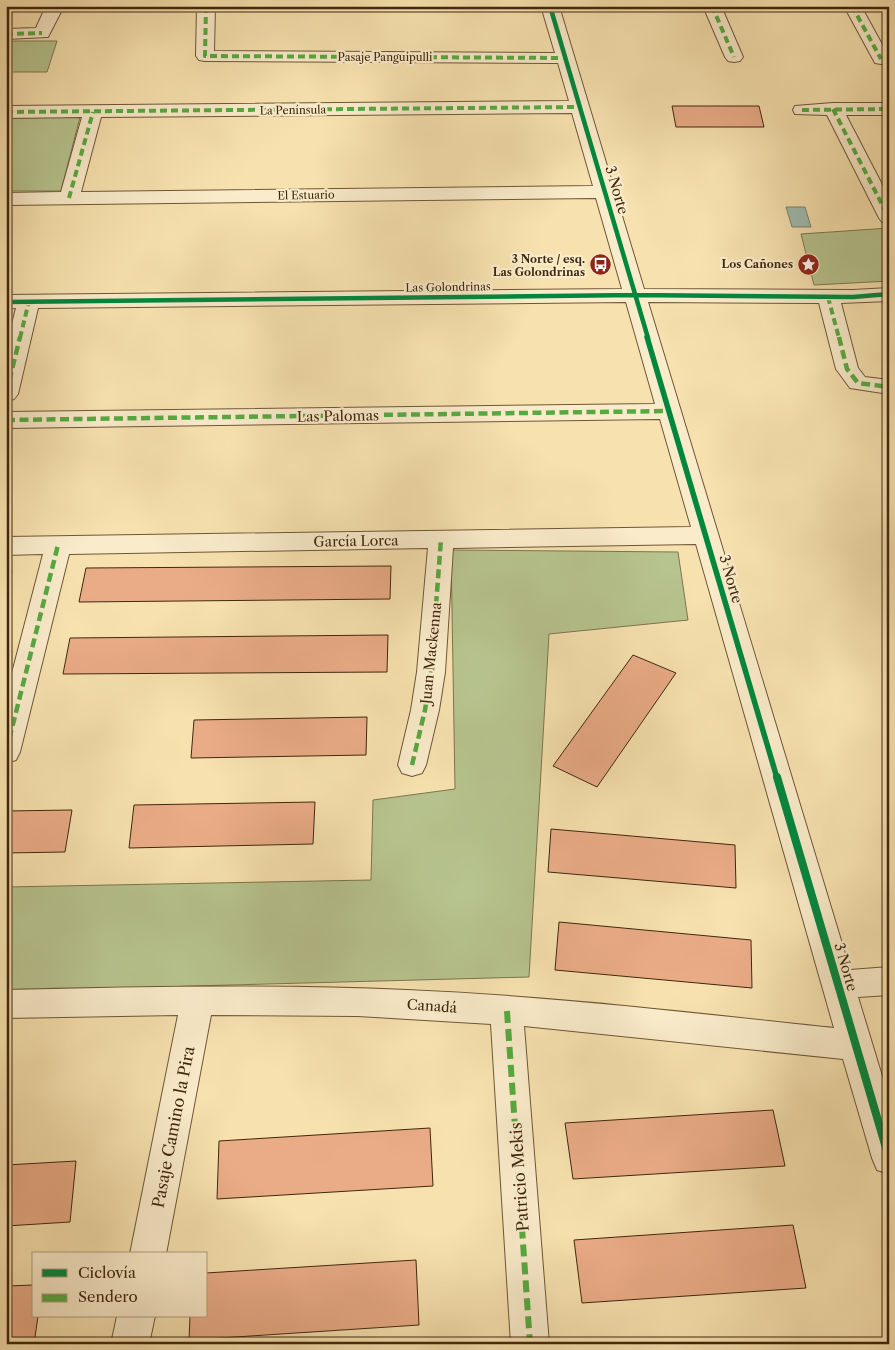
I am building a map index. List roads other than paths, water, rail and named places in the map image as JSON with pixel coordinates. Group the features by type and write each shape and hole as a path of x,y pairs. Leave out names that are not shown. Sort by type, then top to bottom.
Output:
{"street":[{"path":"6,34 42,33 55,6"},
{"name":"Pasaje Panguipulli","path":"206,6 205,56 566,58"},
{"name":"3 Norte","path":"550,6 889,1158"},
{"path":"712,6 734,57"},
{"path":"852,6 881,59"},
{"name":"La Península","path":"6,112 580,107"},
{"path":"833,109 889,218"},
{"path":"802,110 889,109"},
{"path":"69,198 92,112"},
{"name":"El Estuario","path":"6,199 605,192"},
{"name":"Las Golondrinas","path":"6,302 635,295 828,297 889,294"},
{"path":"828,297 847,369 858,383 889,387"},
{"path":"6,394 28,302"},
{"name":"Las Palomas","path":"6,420 669,411"},
{"name":"García Lorca","path":"6,546 706,535"},
{"name":"Juan Mackenna","path":"412,765 425,710 430,672 441,539"},
{"path":"6,752 58,546"},
{"path":"838,985 889,981"},
{"name":"Canadá","path":"6,1004 306,1000 410,1004 507,1011 856,1045"},
{"name":"Pasaje Camino la Pira","path":"148,1252 197,1001"},
{"name":"Patricio Mekis","path":"507,1011 530,1344"},
{"path":"130,1344 136,1318"}],"place":[{"name":"Los Cañones","path":"809,264"},
{"name":"3 Norte / esq. Las Golondrinas","path":"601,265"}]}
